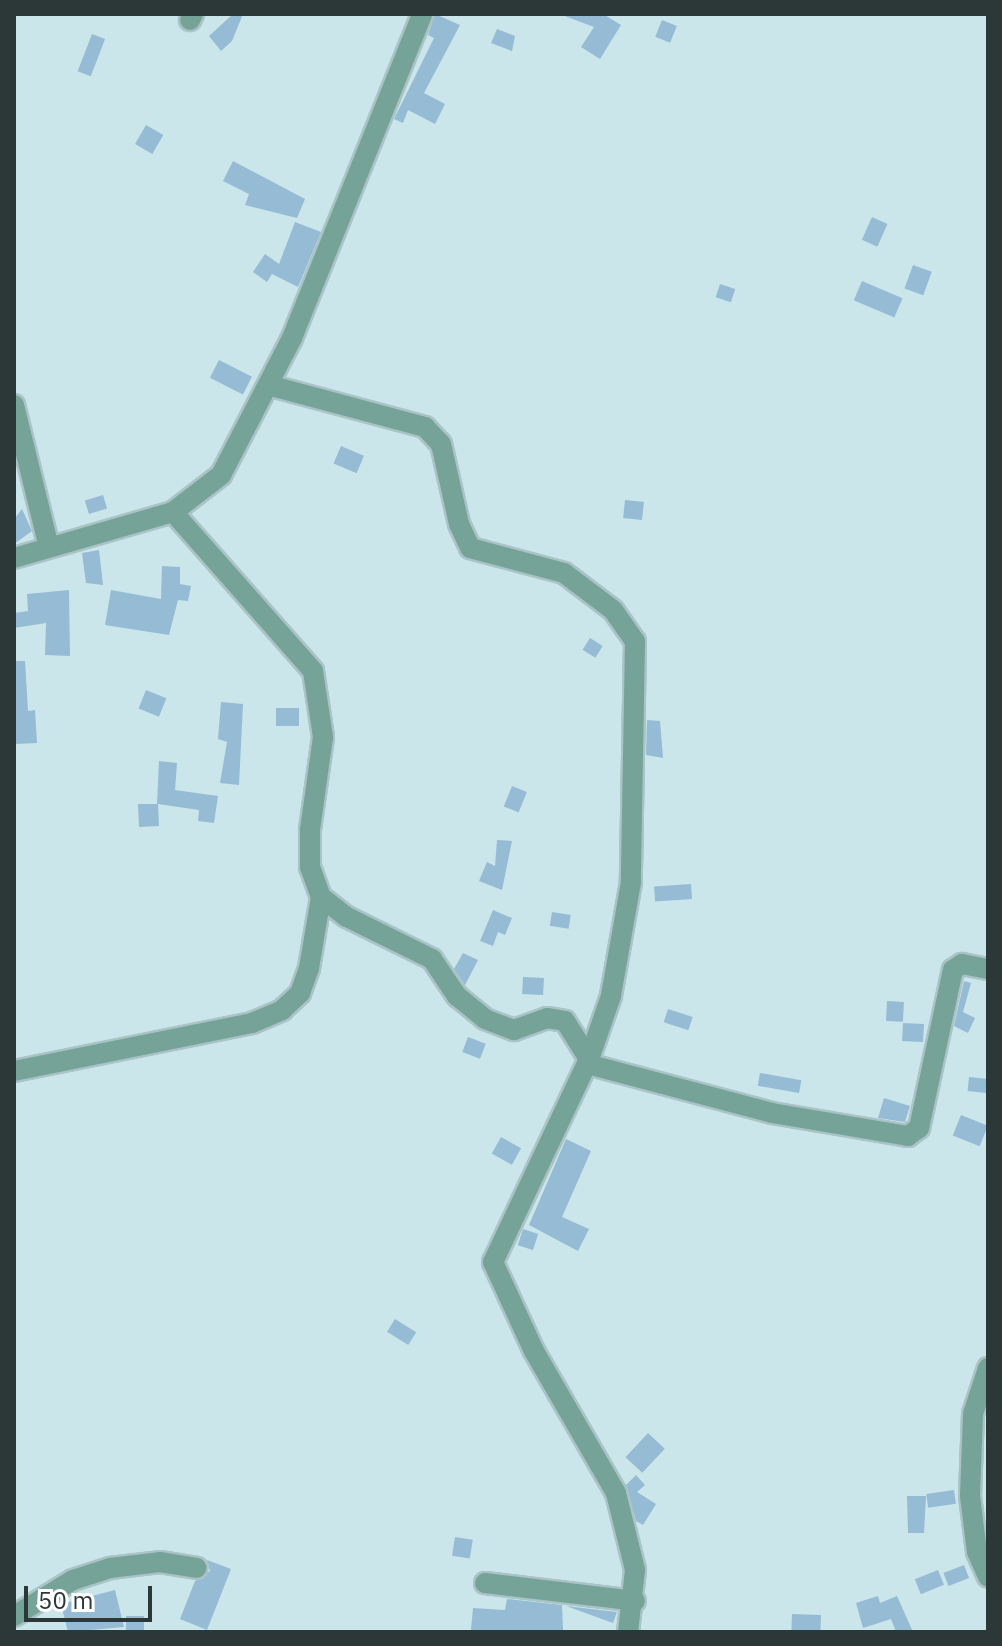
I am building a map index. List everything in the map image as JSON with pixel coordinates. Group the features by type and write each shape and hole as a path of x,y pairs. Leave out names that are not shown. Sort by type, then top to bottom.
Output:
{"street":[{"path":"14,558 173,512 221,475 292,338 422,14"},
{"path":"268,385 425,427 441,444 459,524 470,548 572,577 613,610 635,641 627,921 611,996 588,1061 493,1262 534,1351 616,1493 635,1570 635,1601 628,1632"},
{"path":"14,405 49,547"},
{"path":"14,1071 252,1023 282,1010 300,993 309,968 321,897 310,867 310,830 323,737 313,671 173,512"},
{"path":"321,897 347,917 432,959 457,996 485,1019 514,1030 547,1018 565,1021 588,1061 772,1113 908,1136 919,1128 953,970 962,964 988,969"},
{"path":"988,1368 973,1414 970,1496 977,1552 988,1577"},
{"path":"14,1616 73,1580 110,1568 160,1562 197,1568"},
{"path":"485,1583 635,1601"}],"building":[{"path":"233,14 243,14 232,41 221,51 209,36"},
{"path":"435,14 460,25 424,93 445,104 435,124 408,110 403,123 394,119 434,38 428,35"},
{"path":"603,14 621,25 600,59 581,47 594,27 562,15"},
{"path":"662,20 677,26 670,43 655,37"},
{"path":"497,29 515,36 512,51 491,43"},
{"path":"92,34 105,39 91,76 78,71"},
{"path":"146,125 163,135 152,154 135,144"},
{"path":"233,161 305,199 297,218 245,205 249,194 223,181"},
{"path":"872,217 888,224 877,247 862,240"},
{"path":"295,222 321,232 298,287 272,274 267,282 253,272 265,254 279,264"},
{"path":"913,265 932,272 923,295 904,288"},
{"path":"862,281 903,298 894,318 854,300"},
{"path":"720,284 735,289 731,302 716,297"},
{"path":"219,360 252,377 243,395 210,378"},
{"path":"341,446 364,456 357,473 334,463"},
{"path":"103,495 107,508 89,514 85,501"},
{"path":"625,500 644,502 642,520 623,518"},
{"path":"22,509 32,531 14,544 14,519"},
{"path":"99,550 103,585 86,583 82,553"},
{"path":"162,566 180,567 180,584 191,586 188,601 178,600 169,635 105,625 111,590 161,599"},
{"path":"69,590 70,656 45,655 46,623 14,628 14,613 28,611 27,594"},
{"path":"590,638 603,646 595,658 583,650"},
{"path":"14,661 25,661 28,711 35,710 37,743 16,744"},
{"path":"146,690 166,698 159,717 139,709"},
{"path":"221,702 243,704 239,785 220,783 227,742 218,739"},
{"path":"276,708 299,708 299,726 276,726"},
{"path":"647,720 660,721 663,758 646,755"},
{"path":"159,761 177,763 175,790 218,796 214,823 198,821 199,810 158,804 159,826 139,827 138,804 157,804"},
{"path":"512,786 527,792 519,812 504,806"},
{"path":"497,840 512,841 502,890 479,881 487,862 495,866"},
{"path":"691,884 692,899 655,902 654,887"},
{"path":"493,910 512,918 505,935 498,932 493,946 480,941"},
{"path":"552,912 571,915 569,929 550,926"},
{"path":"463,953 478,960 465,985 454,969"},
{"path":"523,977 544,978 543,995 522,994"},
{"path":"964,981 971,983 963,1012 975,1018 968,1033 954,1026"},
{"path":"887,1001 904,1002 903,1022 886,1021"},
{"path":"668,1009 693,1017 688,1030 664,1022"},
{"path":"903,1023 924,1024 923,1042 902,1041"},
{"path":"468,1037 486,1044 480,1059 462,1052"},
{"path":"760,1073 801,1080 799,1093 758,1086"},
{"path":"969,1077 988,1079 986,1093 968,1091"},
{"path":"884,1098 910,1106 905,1122 878,1118"},
{"path":"961,1115 988,1126 980,1146 953,1135"},
{"path":"501,1137 521,1148 512,1165 492,1154"},
{"path":"566,1139 591,1151 562,1217 589,1229 578,1251 529,1225"},
{"path":"523,1229 538,1234 533,1250 518,1245"},
{"path":"395,1319 416,1332 408,1345 387,1332"},
{"path":"648,1433 665,1449 642,1473 625,1457"},
{"path":"636,1475 645,1485 637,1492 656,1504 643,1525 636,1521 626,1485"},
{"path":"954,1490 956,1504 928,1508 926,1494"},
{"path":"907,1496 926,1496 924,1533 908,1533"},
{"path":"455,1537 473,1540 470,1559 452,1556"},
{"path":"207,1560 231,1569 207,1630 180,1619 195,1581 210,1571"},
{"path":"964,1565 969,1578 948,1586 943,1573"},
{"path":"938,1570 944,1585 921,1594 915,1579"},
{"path":"115,1590 124,1627 68,1632 61,1604"},
{"path":"878,1596 880,1603 897,1596 913,1632 896,1632 891,1619 863,1628 856,1603"},
{"path":"507,1599 562,1605 563,1630 471,1630 473,1608 505,1610"},
{"path":"566,1606 617,1612 613,1623"},
{"path":"792,1614 821,1615 820,1632 791,1632"},
{"path":"126,1616 144,1616 144,1630 126,1630"}]}
